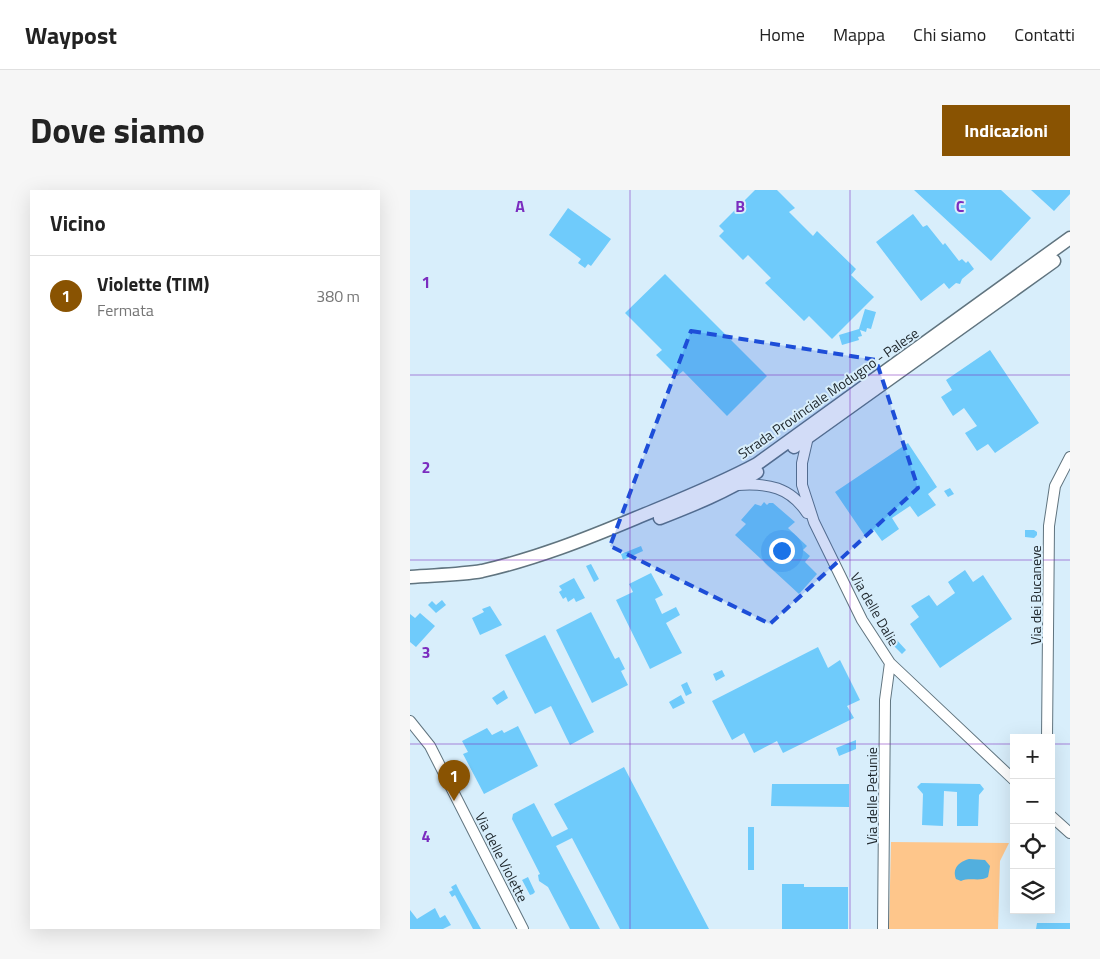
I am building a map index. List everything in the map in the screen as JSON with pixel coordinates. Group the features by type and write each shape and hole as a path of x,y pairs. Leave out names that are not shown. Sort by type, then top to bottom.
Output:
{"main road":[{"name":"Strada Provinciale Modugno - Palese","path":"410,577 480,571 513,563 578,542 712,487 734,476 757,464 1070,238"},
{"name":"Strada Provinciale Modugno - Palese","path":"410,585 481,578 515,569 580,548 708,499 738,484 808,437 1070,249"}],"street":[{"name":"Via delle Dalie","path":"808,437 802,463 802,485 814,522 862,620 890,663 1013,779"},
{"name":"Via dei Bucaneve","path":"1047,734 1049,526 1055,486 1070,457"},
{"path":"738,484 765,485 782,489 799,500 814,522"},
{"name":"Via delle Petunie","path":"883,929 885,700 890,663"},
{"name":"Via delle Violette","path":"410,721 430,746 523,929"},
{"path":"1055,820 1070,833"}],"highlighted area":[{"path":"691,331 876,360 918,488 770,624 610,546"}],"shaded area":[{"path":"891,842 1009,843 1000,861 998,929 889,929"}],"water":[{"path":"969,859 985,860 990,866 988,877 961,881 956,879 955,872 957,866"}],"building":[{"path":"755,190 777,190 795,208 789,212 813,236 817,231 856,269 851,275 874,297 832,339 809,316 804,321 765,283 771,278 748,255 743,260 719,236 724,231 719,226"},
{"path":"914,190 1001,190 1031,218 991,261"},
{"path":"1031,190 1070,190 1070,194 1054,211"},
{"path":"568,208 611,239 591,266 588,264 585,268 578,263 581,259 549,235"},
{"path":"913,214 923,227 927,225 943,245 945,243 959,261 962,259 966,263 968,261 974,269 962,279 960,284 956,283 949,289 944,283 921,301 876,242"},
{"path":"665,274 767,376 727,416 683,371 677,376 656,355 662,350 625,313"},
{"path":"865,309 876,312 871,329 867,328 866,332 860,330 862,336 858,337 859,340 842,345 839,335 859,329"},
{"path":"990,350 1039,423 995,453 988,444 977,451 965,433 977,426 964,408 953,416 941,397 952,390 946,380"},
{"path":"908,443 937,487 928,494 936,505 918,517 910,506 892,518 899,529 882,541 874,530 865,536 835,492"},
{"path":"950,488 954,494 948,497 944,491"},
{"path":"764,502 767,505 773,503 795,522 788,528 807,546 803,550 810,556 805,562 817,574 799,594 735,535 746,524 741,520 755,504 761,506"},
{"path":"1025,530 1034,530 1037,532 1037,535 1034,538 1025,537"},
{"path":"641,546 643,551 623,560 621,554"},
{"path":"591,564 599,579 594,582 586,566"},
{"path":"965,570 973,582 983,575 1012,619 940,668 910,624 919,617 911,606 929,595 937,606 955,593 948,582"},
{"path":"651,573 663,595 655,599 662,614 676,607 680,615 666,623 682,653 650,669 616,600 633,592 629,584"},
{"path":"574,578 585,598 576,602 574,598 568,602 566,597 563,599 559,592 562,590 559,586"},
{"path":"442,600 446,605 436,613 428,605 432,601 436,605"},
{"path":"490,606 502,625 480,635 472,618 484,612 482,609"},
{"path":"591,612 615,659 619,657 625,669 621,671 628,685 592,703 556,630"},
{"path":"420,613 435,626 416,647 410,642 410,614 415,618"},
{"path":"545,635 594,732 570,745 551,706 535,714 505,655"},
{"path":"895,638 906,650 902,654 890,642"},
{"path":"818,647 828,668 840,660 860,700 847,706 854,718 783,753 777,741 754,753 744,733 732,740 712,701"},
{"path":"722,670 725,676 716,681 713,674"},
{"path":"687,682 692,693 686,696 681,685"},
{"path":"504,690 508,698 497,705 492,698"},
{"path":"681,695 685,703 673,709 669,702"},
{"path":"518,726 538,766 484,794 463,754 468,752 462,741 487,728 492,735 502,730 504,733"},
{"path":"856,740 856,749 839,756 836,748"},
{"path":"624,767 709,929 620,929 572,838 556,846 600,929 570,929 548,887 539,881 538,875 540,874 512,819 513,814 534,803 552,837 568,829 554,804"},
{"path":"921,783 980,784 984,789 979,795 978,826 957,826 957,792 944,791 943,826 922,825 923,794 917,787"},
{"path":"772,784 849,784 849,807 771,806"},
{"path":"748,827 754,827 754,870 748,870"},
{"path":"528,877 535,892 530,895 522,880"},
{"path":"456,884 481,929 473,929 455,895 452,897 449,892 453,890 451,887"},
{"path":"782,884 804,884 804,887 848,887 848,929 782,929"},
{"path":"435,908 440,918 445,915 451,925 443,929 410,929 410,910 417,919"},
{"path":"1037,923 1070,923 1070,929 1036,929"}],"place":[{"name":"Violette (TIM)","path":"454,801"}]}
